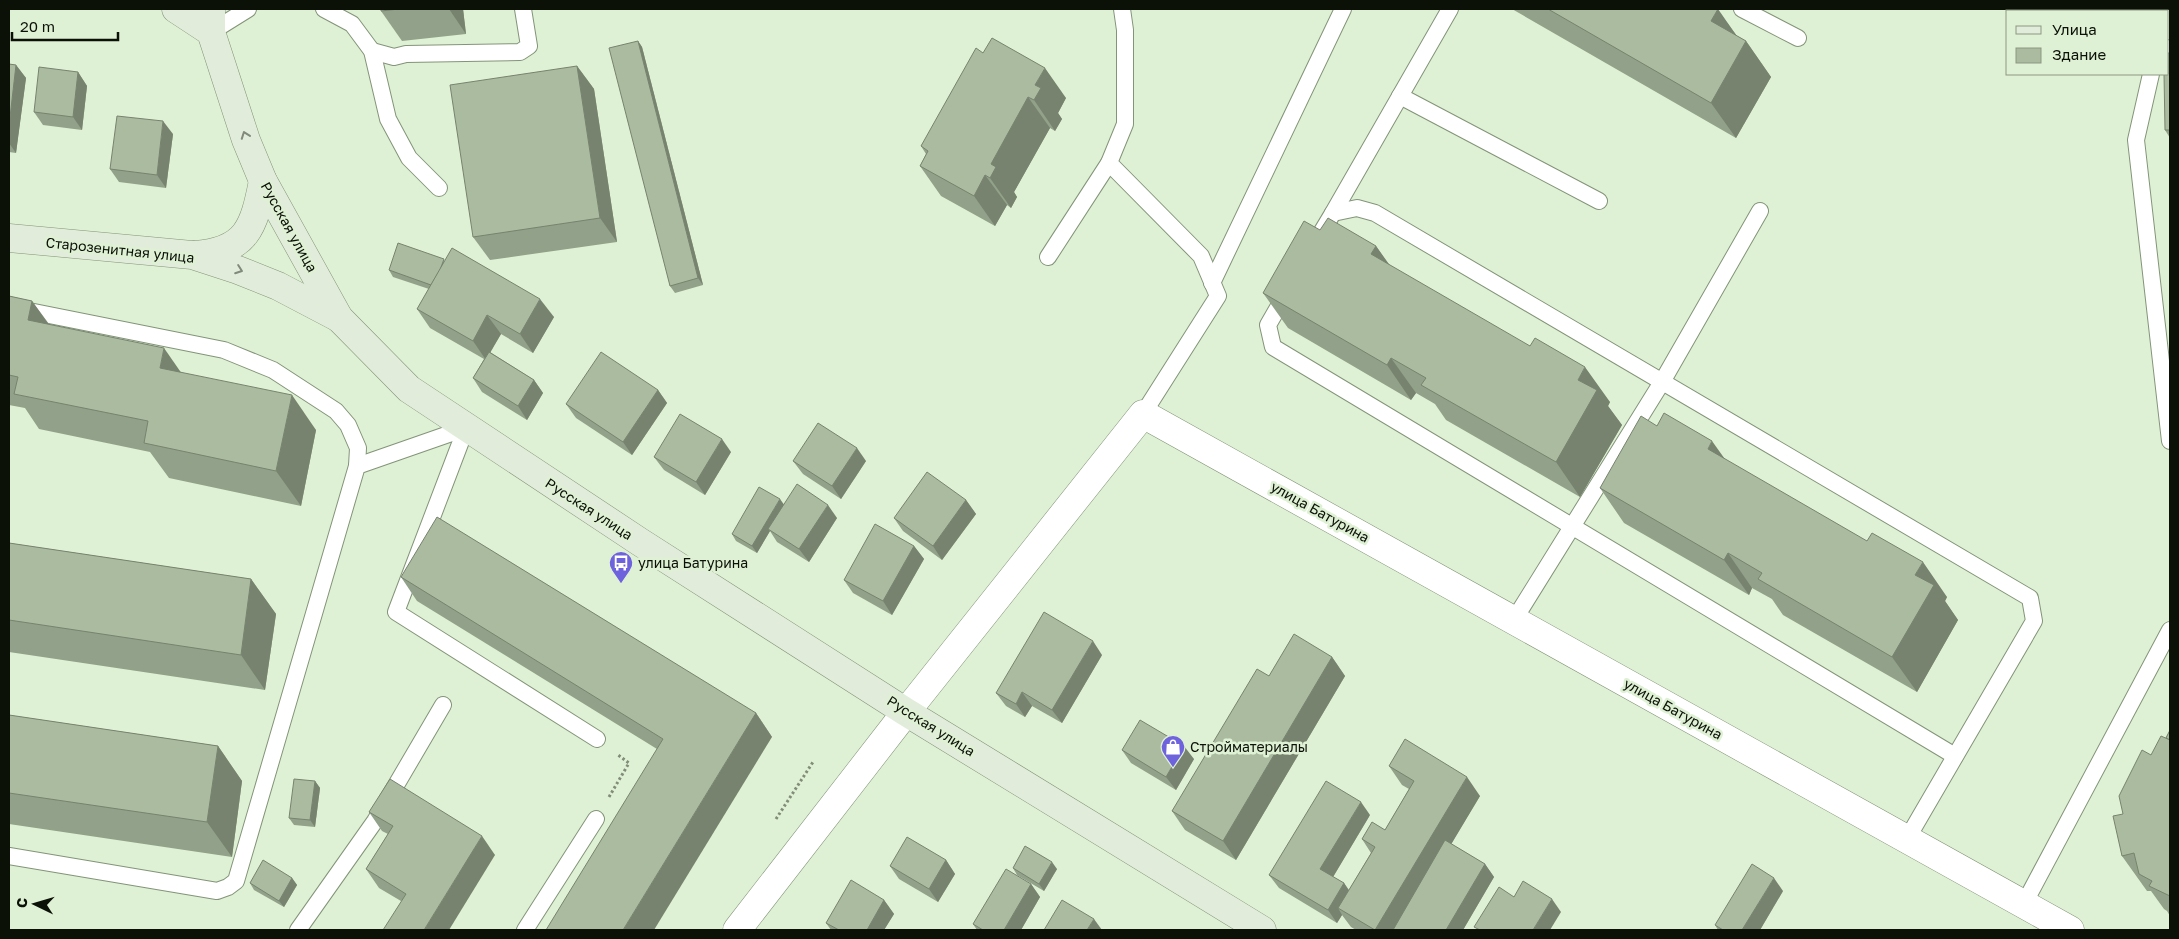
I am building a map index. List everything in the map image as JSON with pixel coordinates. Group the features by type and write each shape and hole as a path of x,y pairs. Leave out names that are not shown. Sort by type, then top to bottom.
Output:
{"main road":[{"path":"176,9 211,20"},
{"name":"Русская улица","path":"211,20 246,140 263,181 339,318 409,390 906,712 1262,930"},
{"path":"192,255 215,254 234,246 245,233 257,213 263,181"},
{"name":"Старозенитная улица","path":"9,238 192,255 278,286 339,318"}],"street":[{"name":"улица Батурина","path":"1143,414 2070,930"},
{"path":"737,930 906,712 1143,414"}],"lane":[{"path":"211,20 248,9"},
{"path":"324,9 352,24 372,51 388,119 409,158 439,188"},
{"path":"372,51 394,57 406,54 520,52 529,46 522,9"},
{"path":"1048,257 1109,163 1125,124 1125,30 1122,9"},
{"path":"1212,283 1343,9"},
{"path":"1308,256 1450,9"},
{"path":"1742,9 1798,38"},
{"path":"2151,75 2136,140 2170,441"},
{"path":"1400,96 1599,201"},
{"path":"1109,163 1201,256 1218,296 1143,414"},
{"path":"1333,213 1357,208 1375,213 2030,598 2034,621 1906,839"},
{"path":"1514,620 1574,527 1662,382 1760,211"},
{"path":"1293,282 1268,325 1273,347 1955,756"},
{"path":"9,307 224,350 273,370 336,411 348,426 358,448 357,466 236,880 228,887 218,891 9,856"},
{"path":"357,466 466,428"},
{"path":"466,428 396,612 597,739"},
{"path":"2024,904 2170,630"},
{"path":"298,930 375,822 443,705"},
{"path":"525,930 596,819"}],"path":[{"path":"596,819 629,763 597,739"},
{"path":"776,819 813,762"}],"building":[{"path":"381,9 399,9 381,11"},
{"path":"1548,9 1718,9 1711,21 1746,41 1711,103"},
{"path":"992,38 1045,68 1035,85 1041,88 1034,100 1028,97 991,164 996,167 990,178 985,175 974,196 920,166 928,151 921,146 976,48 983,53"},
{"path":"638,41 698,278 670,286 609,48"},
{"path":"2170,51 2170,130 2165,130 2164,75 2169,75"},
{"path":"9,64 16,65 9,126"},
{"path":"577,66 600,218 473,237 450,85"},
{"path":"39,67 78,72 73,117 34,112"},
{"path":"117,116 163,121 157,175 110,169"},
{"path":"1328,218 1376,246 1371,254 1530,346 1535,338 1585,367 1578,380 1597,390 1556,462 1421,385 1426,378 1391,358 1387,365 1263,293 1304,221 1320,230"},
{"path":"398,243 444,259 431,285 389,270"},
{"path":"452,248 540,299 520,334 487,315 473,341 417,309"},
{"path":"9,296 32,301 28,320 164,348 160,368 292,395 276,471 144,443 148,421 14,394 18,377 9,375"},
{"path":"489,352 534,380 518,406 473,378"},
{"path":"601,352 658,390 623,442 566,404"},
{"path":"1664,413 1712,441 1708,449 1867,541 1872,533 1923,562 1915,575 1934,585 1892,657 1758,579 1762,573 1728,553 1724,560 1600,488 1641,416 1657,426"},
{"path":"680,414 722,439 696,482 654,457"},
{"path":"818,423 857,448 832,486 793,461"},
{"path":"927,472 966,500 933,546 894,518"},
{"path":"797,484 828,505 799,549 768,529"},
{"path":"759,487 780,499 752,546 732,534"},
{"path":"437,517 756,713 623,930 546,930 663,739 401,577"},
{"path":"875,524 914,546 883,601 844,580"},
{"path":"9,543 251,579 241,655 9,620"},
{"path":"1044,612 1093,641 1052,710 1022,692 1016,704 996,693"},
{"path":"1294,634 1332,657 1223,841 1172,811 1257,669 1269,676"},
{"path":"9,715 218,746 207,822 9,793"},
{"path":"1140,720 1184,746 1166,777 1122,750"},
{"path":"2170,730 2170,740 2166,738"},
{"path":"2161,736 2170,740 2170,896 2149,886 2152,881 2139,874 2134,853 2122,856 2113,816 2123,814 2119,796 2142,750 2151,755"},
{"path":"1405,739 1467,777 1375,930 1338,908 1375,847 1362,839 1372,822 1385,830 1414,781 1389,766"},
{"path":"294,779 315,781 310,820 289,818"},
{"path":"390,779 482,836 424,930 383,930 406,894 366,869 393,826 369,812"},
{"path":"1326,781 1361,802 1320,869 1344,883 1328,910 1269,875"},
{"path":"907,837 946,860 929,889 890,866"},
{"path":"1445,840 1485,864 1446,930 1393,930"},
{"path":"1025,846 1052,862 1039,884 1013,868"},
{"path":"263,860 292,878 279,901 250,883"},
{"path":"1752,864 1774,878 1742,930 1723,930 1715,925"},
{"path":"1006,869 1031,884 1004,930 983,930 973,924"},
{"path":"851,880 884,900 867,930 839,930 826,923"},
{"path":"1523,881 1552,899 1533,930 1480,930 1474,927 1499,887 1514,897"},
{"path":"1062,900 1094,919 1087,930 1044,930"}],"place":[{"name":"улица Батурина","path":"621,584"},
{"name":"Стройматериалы","path":"1173,768"}]}
